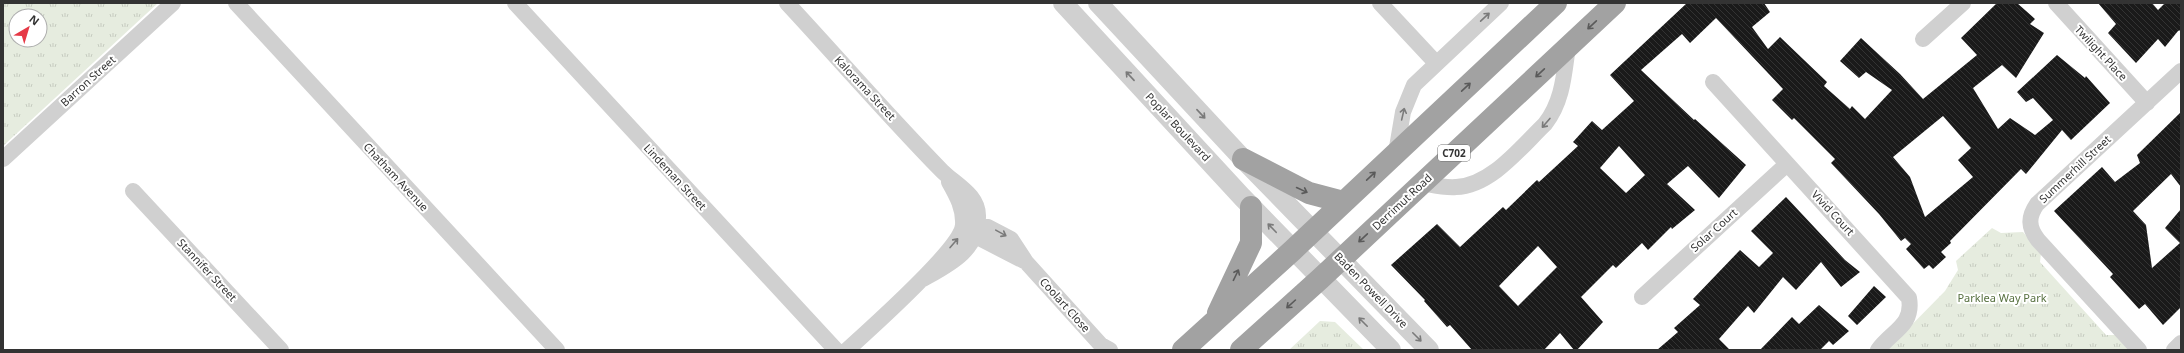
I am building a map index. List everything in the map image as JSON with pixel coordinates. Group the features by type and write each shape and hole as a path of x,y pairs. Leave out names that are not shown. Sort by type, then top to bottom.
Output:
{"highway":[{"path":"1182,350 1293,250 1342,202 1556,3"},
{"name":"Derrimut Road","path":"1241,350 1320,279 1615,3"},
{"path":"1243,158 1309,193 1342,202"},
{"path":"1213,323 1251,243 1251,207"}],"street":[{"name":"Barron Street","path":"3,159 173,3"},
{"name":"Chatham Avenue","path":"236,3 557,350"},
{"name":"Lindeman Street","path":"515,3 836,350"},
{"name":"Kalorama Street","path":"787,3 943,172 958,197 972,229"},
{"name":"Poplar Boulevard","path":"1063,3 1251,207 1293,250"},
{"path":"1098,3 1313,231"},
{"path":"1380,3 1436,63"},
{"path":"1396,153 1402,112 1414,85 1501,3"},
{"path":"1923,39 1963,3"},
{"name":"Twilight Place","path":"2056,3 2147,102"},
{"path":"1422,183 1456,188 1474,184 1491,175 1553,115 1561,95 1568,46"},
{"name":"Summerhill Street","path":"2139,350 2038,240 2029,223 2030,217 2037,204 2181,71"},
{"name":"Vivid Court","path":"1713,82 1909,298 1910,307 1908,317 1902,326 1878,350"},
{"name":"Solar Court","path":"1642,297 1787,164"},
{"name":"Stannifer Street","path":"133,191 281,350"},
{"path":"847,350 923,279 959,236 972,229"},
{"name":"Coolart Close","path":"972,229 1026,262 1104,348"},
{"name":"Baden Powell Drive","path":"1313,231 1429,350"},
{"path":"1293,250 1391,350"},
{"path":"2174,350 2181,344"}],"green space":[{"path":"3,3 158,3 3,146"},
{"name":"Parklea Way Park","path":"1992,228 2001,233 2023,232 2041,253 2040,262 2106,335 2115,335 2129,350 1887,350 1945,291 1958,270 1956,261"},
{"path":"1320,321 1335,322 1364,350 1289,350"}],"building":[{"path":"1687,3 1764,3 1770,12 1752,27 1768,49 1780,37 1827,82 1824,86 1850,109 1852,106 1865,119 1892,90 1866,72 1859,78 1840,61 1861,38 1900,74 1923,99 1977,55 1961,38 1997,3 2017,3 2035,19 2030,24 2044,33 2016,78 2002,65 1973,88 1998,129 2010,118 2035,135 2053,120 2033,98 2026,102 2017,92 2057,55 2085,78 2086,76 2110,103 2071,140 2062,130 2026,174 2021,169 1950,241 1951,243 1941,252 1946,257 1933,269 1929,265 1924,269 1906,249 1911,244 1905,238 1901,241 1879,214 1831,163 1835,159 1794,118 1792,120 1772,100 1783,89 1716,18 1690,43 1682,34 1641,70 1694,120 1695,119 1746,165 1719,198 1688,166 1667,184 1695,210 1672,229 1671,227 1648,250 1642,243 1616,268 1613,265 1581,297 1603,322 1577,350 1574,350 1560,333 1544,350 1472,350 1450,325 1447,327 1424,301 1425,300 1391,265 1437,224 1460,247 1503,207 1506,210 1537,180 1539,182 1578,146 1573,142 1592,121 1602,130 1634,101 1610,75","holes":["1943,116 1971,148 1958,160 1973,177 1925,217 1910,177 1893,157","1619,146 1645,175 1626,193 1600,168","1538,246 1557,267 1518,306 1499,286"]},
{"path":"2098,3 2152,3 2158,10 2165,3 2181,3 2181,30 2178,31 2165,47 2158,39 2136,63 2108,33 2116,24"},
{"path":"2181,112 2181,187 2171,174 2133,211 2146,225 2152,268 2180,243 2165,228 2181,209 2181,307 2163,325 2145,304 2139,309 2110,277 2113,274 2054,211 2102,167 2115,182 2140,163 2137,155"},
{"path":"1786,197 1845,260 1860,272 1841,287 1821,262 1796,290 1783,277 1754,313 1748,306 1719,339 1730,350 1657,350 1678,332 1674,328 1700,305 1693,299 1740,250 1759,267 1773,253 1751,231"},
{"path":"1874,286 1886,297 1857,325 1848,316"},
{"path":"1819,305 1849,331 1833,345 1829,341 1820,350 1760,350 1792,317 1799,324"}]}
